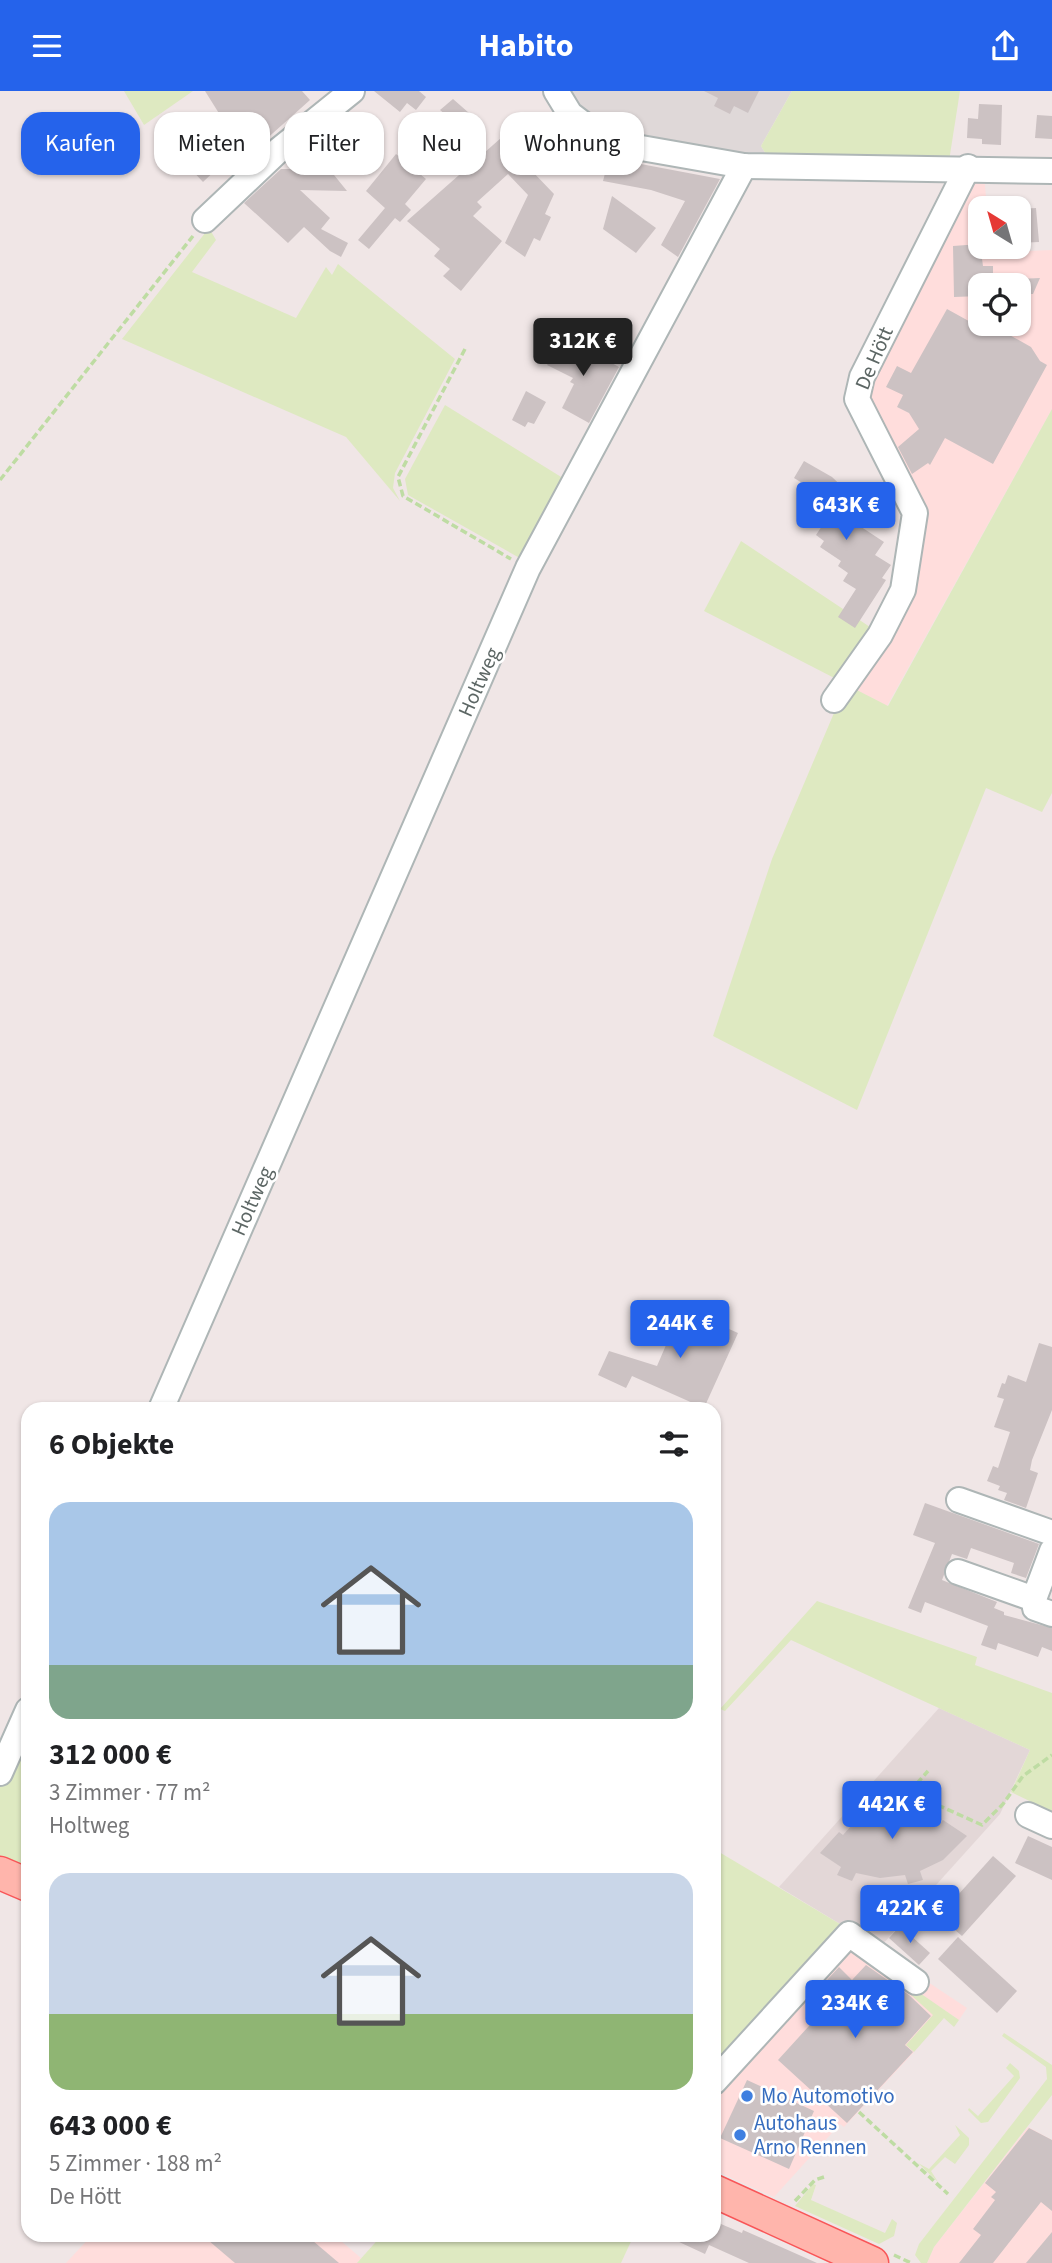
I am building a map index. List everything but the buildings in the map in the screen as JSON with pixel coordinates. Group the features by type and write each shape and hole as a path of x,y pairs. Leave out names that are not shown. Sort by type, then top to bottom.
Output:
{"main road":[{"path":"0,1873 21,1882"},
{"path":"721,2194 872,2263"}],"street":[{"path":"205,220 280,149 352,91"},
{"path":"556,91 570,114 607,142 744,166 968,167 1052,171"},
{"name":"Holtweg","path":"164,1402 528,568 744,166"},
{"name":"De Hött","path":"834,700 880,635 903,590 915,513 857,399 862,377 968,167"},
{"path":"959,1500 1052,1533"},
{"path":"958,1572 1043,1607 1052,1552"},
{"path":"0,1773 21,1726"},
{"path":"1028,1815 1052,1826"},
{"path":"721,2074 849,1934 916,1982"}],"path":[{"path":"0,479 205,220"},
{"path":"466,349 398,477 403,496 528,568"},
{"path":"909,1792 982,1825 1003,1804 1023,1776 1052,1755"},
{"path":"903,1799 928,1771"},
{"path":"859,2112 948,2194"},
{"path":"788,2208 815,2180 824,2177"}],"shaded area":[{"path":"564,91 792,91 761,146 767,156 740,156 644,140 644,112 584,112"},
{"path":"984,175 986,196 968,196 968,259 1031,259 1031,251 1052,250 1052,409 887,706 851,687 922,519 894,463 866,388 967,185"},
{"path":"939,1708 1030,1750 1000,1814 882,1945 850,1930 779,1887"},
{"path":"845,1927 967,2008 959,2020 881,1967 934,2015 907,2045 914,2052 844,2127 840,2124 774,2197 721,2173 721,2060"},
{"path":"1028,2127 1052,2140 1052,2263 927,2263 934,2247"},
{"path":"86,2242 342,2242 361,2258 357,2263 66,2263"}],"green space":[{"path":"124,91 193,91 163,112 154,112 154,118 144,125 140,112 136,112"},
{"path":"792,91 960,91 949,161 767,156 761,146"},
{"path":"209,228 216,240 192,272 296,318 326,267 332,275 338,264 455,359 395,473 393,488 400,501 346,437 122,339"},
{"path":"445,405 566,480 525,561 408,495 405,479"},
{"path":"1052,409 1052,793 1042,812 986,788 857,1110 713,1036 772,859 834,713 851,687 888,706"},
{"path":"741,541 876,631 842,682 704,611"},
{"path":"817,1601 977,1657 975,1665 1052,1693 1052,1817 1038,1813 1040,1806 1011,1792 1030,1750 791,1640 725,1711 721,1708"},
{"path":"21,1737 21,1870 0,1861 0,1782"},
{"path":"721,1853 845,1927 721,2060"},
{"path":"875,1962 959,2020 954,2027 944,2018 914,2052 906,2045 933,2015"},
{"path":"1004,2033 1052,2065 1052,2095 934,2247 927,2263 921,2263 915,2255 919,2244 1047,2079 1046,2067 1002,2036"},
{"path":"1010,2063 1019,2071 1020,2078 988,2122 981,2123 968,2110 969,2108 978,2116 1014,2076 1006,2068"},
{"path":"955,2125 969,2138 969,2145 955,2164 945,2157 931,2171 938,2182 918,2163 929,2169 960,2135"},
{"path":"813,2184 816,2185 811,2200 885,2233 892,2219 897,2223 894,2236 879,2244 795,2206"},
{"path":"376,2242 631,2242 621,2263 357,2263"}],"place":[{"name":"Mo Automotivo","path":"747,2096"},
{"name":"Autohaus Arno Rennen","path":"740,2135"}]}
